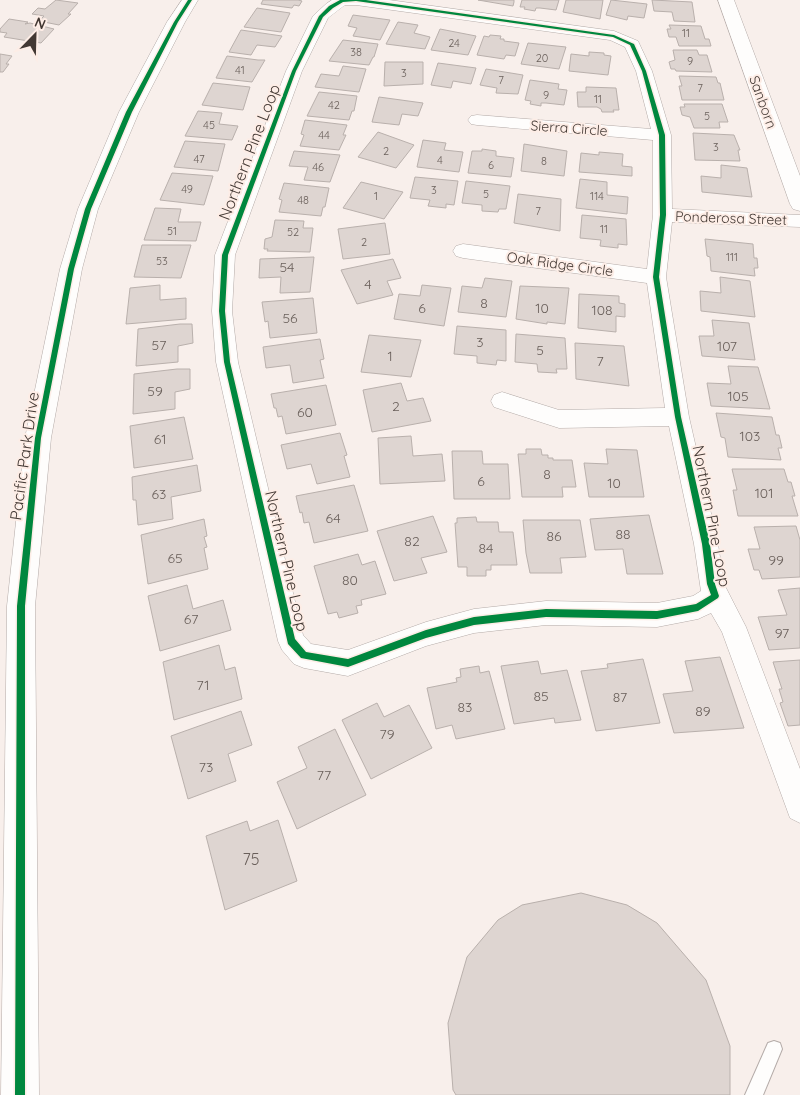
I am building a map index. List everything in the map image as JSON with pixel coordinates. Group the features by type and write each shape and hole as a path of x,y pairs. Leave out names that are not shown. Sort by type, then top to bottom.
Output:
{"main road":[{"name":"Pacific Park Drive","path":"20,1095 21,606 38,438 70,269 88,209 129,112 176,22 190,0"},
{"name":"Sanborn","path":"726,0 800,204"}],"street":[{"name":"Northern Pine Loop","path":"342,1 364,1 614,36 626,40 632,44 644,71 662,135 663,215 656,277 678,417 706,544 711,584 715,596 698,607 657,614 546,613 474,621 426,634 348,663 304,655 291,641 227,362 222,311 225,255 294,71 321,16 342,1"},
{"name":"Sierra Circle","path":"477,120 662,135"},
{"name":"Ponderosa Street","path":"663,215 800,221"},
{"name":"Oak Ridge Circle","path":"463,251 656,277"},
{"path":"502,401 559,419 678,417"},
{"path":"715,596 733,627 800,808"}],"lane":[{"path":"754,1095 774,1048"}],"building":[{"path":"56,0 78,3 68,14 71,14 59,25 39,21 44,16 32,14 38,8 45,9"},
{"path":"263,0 302,1 299,6 294,5 292,8 261,4"},
{"path":"478,0 514,0 514,2 513,6"},
{"path":"522,0 559,0 556,10 536,8 535,11 520,7"},
{"path":"566,0 603,0 600,19 563,12"},
{"path":"611,0 647,4 644,18 628,16 627,20 606,15"},
{"path":"652,0 692,2 695,22 674,21 672,12 654,11"},
{"path":"257,8 290,13 281,32 244,27"},
{"path":"353,15 390,20 380,40 353,36 357,28 348,26"},
{"path":"9,19 54,29 41,43 4,37 7,33 0,32 0,29"},
{"path":"398,22 418,25 414,33 430,37 425,49 386,44"},
{"path":"669,25 701,26 705,39 709,39 711,46 679,46 676,37 669,37 667,29 671,29"},
{"path":"440,29 476,36 468,55 431,50"},
{"path":"241,30 282,36 275,47 257,45 251,55 229,52"},
{"path":"490,35 501,36 500,39 504,39 504,41 519,43 515,56 506,55 504,59 477,55 484,36 489,37"},
{"path":"343,40 378,44 369,65 329,61"},
{"path":"528,43 566,47 559,69 521,64"},
{"path":"673,50 697,50 699,55 707,55 712,72 676,71 671,69 669,62 675,60"},
{"path":"589,52 604,53 604,55 611,56 608,75 569,71 571,54 589,56"},
{"path":"0,54 12,56 3,72 0,72"},
{"path":"227,56 265,60 252,82 216,78"},
{"path":"385,62 423,62 423,84 384,86"},
{"path":"438,63 476,68 471,84 453,81 451,88 431,85"},
{"path":"343,66 366,69 359,92 315,87 321,74 339,76"},
{"path":"486,69 523,75 518,94 496,93 497,88 480,85"},
{"path":"679,76 716,77 718,83 720,83 724,100 682,100 679,86 682,86"},
{"path":"530,80 559,84 558,89 567,90 564,105 541,103 541,106 530,104 531,101 525,100"},
{"path":"213,83 250,87 243,110 202,105"},
{"path":"586,87 616,88 619,110 602,112 597,107 578,107 577,92 586,92"},
{"path":"319,92 357,96 354,111 352,111 349,120 307,116"},
{"path":"379,97 423,103 418,116 402,114 399,125 372,122"},
{"path":"684,104 722,104 728,122 719,122 720,128 694,128 690,117 682,115 680,107 685,107"},
{"path":"198,111 222,113 219,124 238,126 232,140 185,136"},
{"path":"305,120 347,125 343,135 346,135 339,150 300,146 304,135 301,134"},
{"path":"378,132 414,145 396,168 358,157"},
{"path":"693,133 734,135 740,150 738,150 740,161 695,160"},
{"path":"423,140 446,143 444,150 463,152 459,172 417,167"},
{"path":"185,141 225,144 218,171 174,167"},
{"path":"524,144 567,151 564,176 521,171"},
{"path":"482,149 496,151 496,156 514,158 511,177 468,173 472,151 482,151"},
{"path":"294,151 340,155 330,182 304,180 308,167 289,166"},
{"path":"599,152 623,154 622,166 632,167 632,176 579,172 581,153 599,155"},
{"path":"721,165 747,168 752,197 702,192 701,176 721,178"},
{"path":"172,173 213,176 204,205 160,200"},
{"path":"415,177 458,181 454,205 446,204 446,208 428,206 430,200 410,198"},
{"path":"580,179 607,182 607,195 628,197 627,214 576,208"},
{"path":"466,181 510,186 506,209 499,209 498,212 482,211 482,205 462,203"},
{"path":"361,182 403,192 384,219 343,208"},
{"path":"284,183 329,188 321,216 279,212 282,200 279,199"},
{"path":"518,194 561,199 560,231 514,223"},
{"path":"155,208 181,209 178,222 201,222 196,241 144,240"},
{"path":"582,215 626,219 627,245 618,244 618,248 600,246 601,240 580,238"},
{"path":"275,220 304,221 303,228 313,228 310,252 267,251 268,249 264,249 265,239 272,237"},
{"path":"385,223 390,254 343,259 338,229"},
{"path":"705,239 753,244 754,258 757,258 758,268 754,268 755,276 711,271 710,257 707,256"},
{"path":"142,245 191,245 181,278 134,277"},
{"path":"314,257 310,292 280,293 281,277 259,278 260,259"},
{"path":"393,259 401,278 387,281 393,295 357,304 341,270"},
{"path":"720,277 750,281 755,317 701,311 700,291 721,293"},
{"path":"485,278 512,281 506,317 458,312 462,286 482,288"},
{"path":"160,285 160,300 186,298 186,319 126,324 130,288"},
{"path":"422,285 451,288 444,326 394,319 399,294 420,296"},
{"path":"520,286 569,288 565,324 547,322 547,324 516,319"},
{"path":"579,294 619,296 619,303 625,304 625,317 616,316 616,332 578,328"},
{"path":"313,298 317,333 270,338 268,321 265,322 262,302"},
{"path":"712,320 749,323 755,360 702,356 699,336 714,336"},
{"path":"192,324 193,343 178,346 178,362 136,366 138,329"},
{"path":"457,326 506,330 506,361 497,360 496,365 477,363 477,356 454,354"},
{"path":"516,334 565,338 567,369 556,369 557,373 538,372 537,364 515,362"},
{"path":"369,335 421,340 411,377 361,372"},
{"path":"320,339 324,359 320,360 324,378 293,383 290,365 266,368 263,347"},
{"path":"575,343 624,346 629,386 576,379"},
{"path":"728,366 758,367 770,409 711,406 707,383 731,384"},
{"path":"190,369 190,389 175,392 175,409 133,414 134,374"},
{"path":"401,383 407,401 423,398 431,421 372,432 363,390"},
{"path":"326,385 336,425 286,434 282,416 278,417 271,394"},
{"path":"716,413 772,417 776,435 779,435 782,448 778,448 781,460 728,457 725,438 721,437"},
{"path":"184,417 193,459 134,468 130,426"},
{"path":"340,433 347,455 344,456 350,477 317,484 311,464 287,469 281,445"},
{"path":"411,436 413,456 442,454 445,481 380,484 378,438"},
{"path":"526,449 541,449 542,455 548,455 548,458 553,458 553,460 572,460 576,487 562,487 563,497 522,497 518,454 526,454"},
{"path":"606,449 637,450 644,497 589,497 584,463 608,464"},
{"path":"452,451 482,451 483,464 508,464 510,499 454,499"},
{"path":"197,465 201,491 171,497 173,519 138,525 136,500 133,500 132,477"},
{"path":"732,469 784,469 788,482 791,482 795,496 792,496 798,516 738,516 733,490 737,490"},
{"path":"354,485 368,531 314,543 309,522 304,523 296,496"},
{"path":"649,515 663,574 627,574 623,549 595,550 590,519"},
{"path":"433,516 447,552 421,558 427,573 394,581 377,531"},
{"path":"476,517 477,522 498,522 499,532 513,532 517,565 491,565 491,570 486,570 486,576 467,576 467,567 458,567 455,523 457,523 457,518"},
{"path":"204,519 207,536 204,537 207,547 204,548 208,569 148,584 141,535"},
{"path":"523,520 580,520 586,557 560,558 562,573 530,573"},
{"path":"796,526 800,540 800,577 762,579 759,570 754,570 748,549 760,549 754,527"},
{"path":"358,554 362,565 375,561 386,594 361,600 362,605 356,606 358,613 339,618 337,612 328,614 314,566"},
{"path":"187,585 193,609 223,600 231,630 160,651 148,596"},
{"path":"800,588 800,648 769,650 758,617 787,615 778,590"},
{"path":"219,645 225,670 235,667 242,699 174,720 163,662"},
{"path":"720,657 744,728 674,733 663,694 693,691 685,661"},
{"path":"643,659 660,723 596,731 581,671 608,668 607,664"},
{"path":"800,660 800,725 788,726 780,703 783,702 779,689 782,689 773,662"},
{"path":"538,661 541,674 567,670 581,720 555,723 554,718 514,724 501,666"},
{"path":"479,666 480,673 489,671 505,729 456,739 452,725 436,729 427,688 457,682 456,678 461,677 460,669"},
{"path":"377,703 384,717 409,705 432,748 371,779 342,720"},
{"path":"241,711 252,745 228,754 236,781 188,799 171,736"},
{"path":"335,729 366,795 297,829 277,782 307,768 298,747"},
{"path":"278,820 297,881 225,910 206,836 247,821 250,831"},
{"path":"581,893 627,905 657,923 706,980 730,1046 730,1095 456,1095 453,1090 448,1023 467,957 498,920 522,905"}],"cycle path":[{"path":"20,1095 21,606 38,438 71,269 88,209 129,112 176,22 190,0"},
{"path":"356,0 614,36 632,44 644,71 662,135 663,215 656,277 678,417 706,544 711,584 715,596 698,607 657,615 546,613 474,621 426,634 348,663 304,655 291,641 227,362 222,311 225,255 294,71 321,16 331,7 342,1 356,0"}]}
